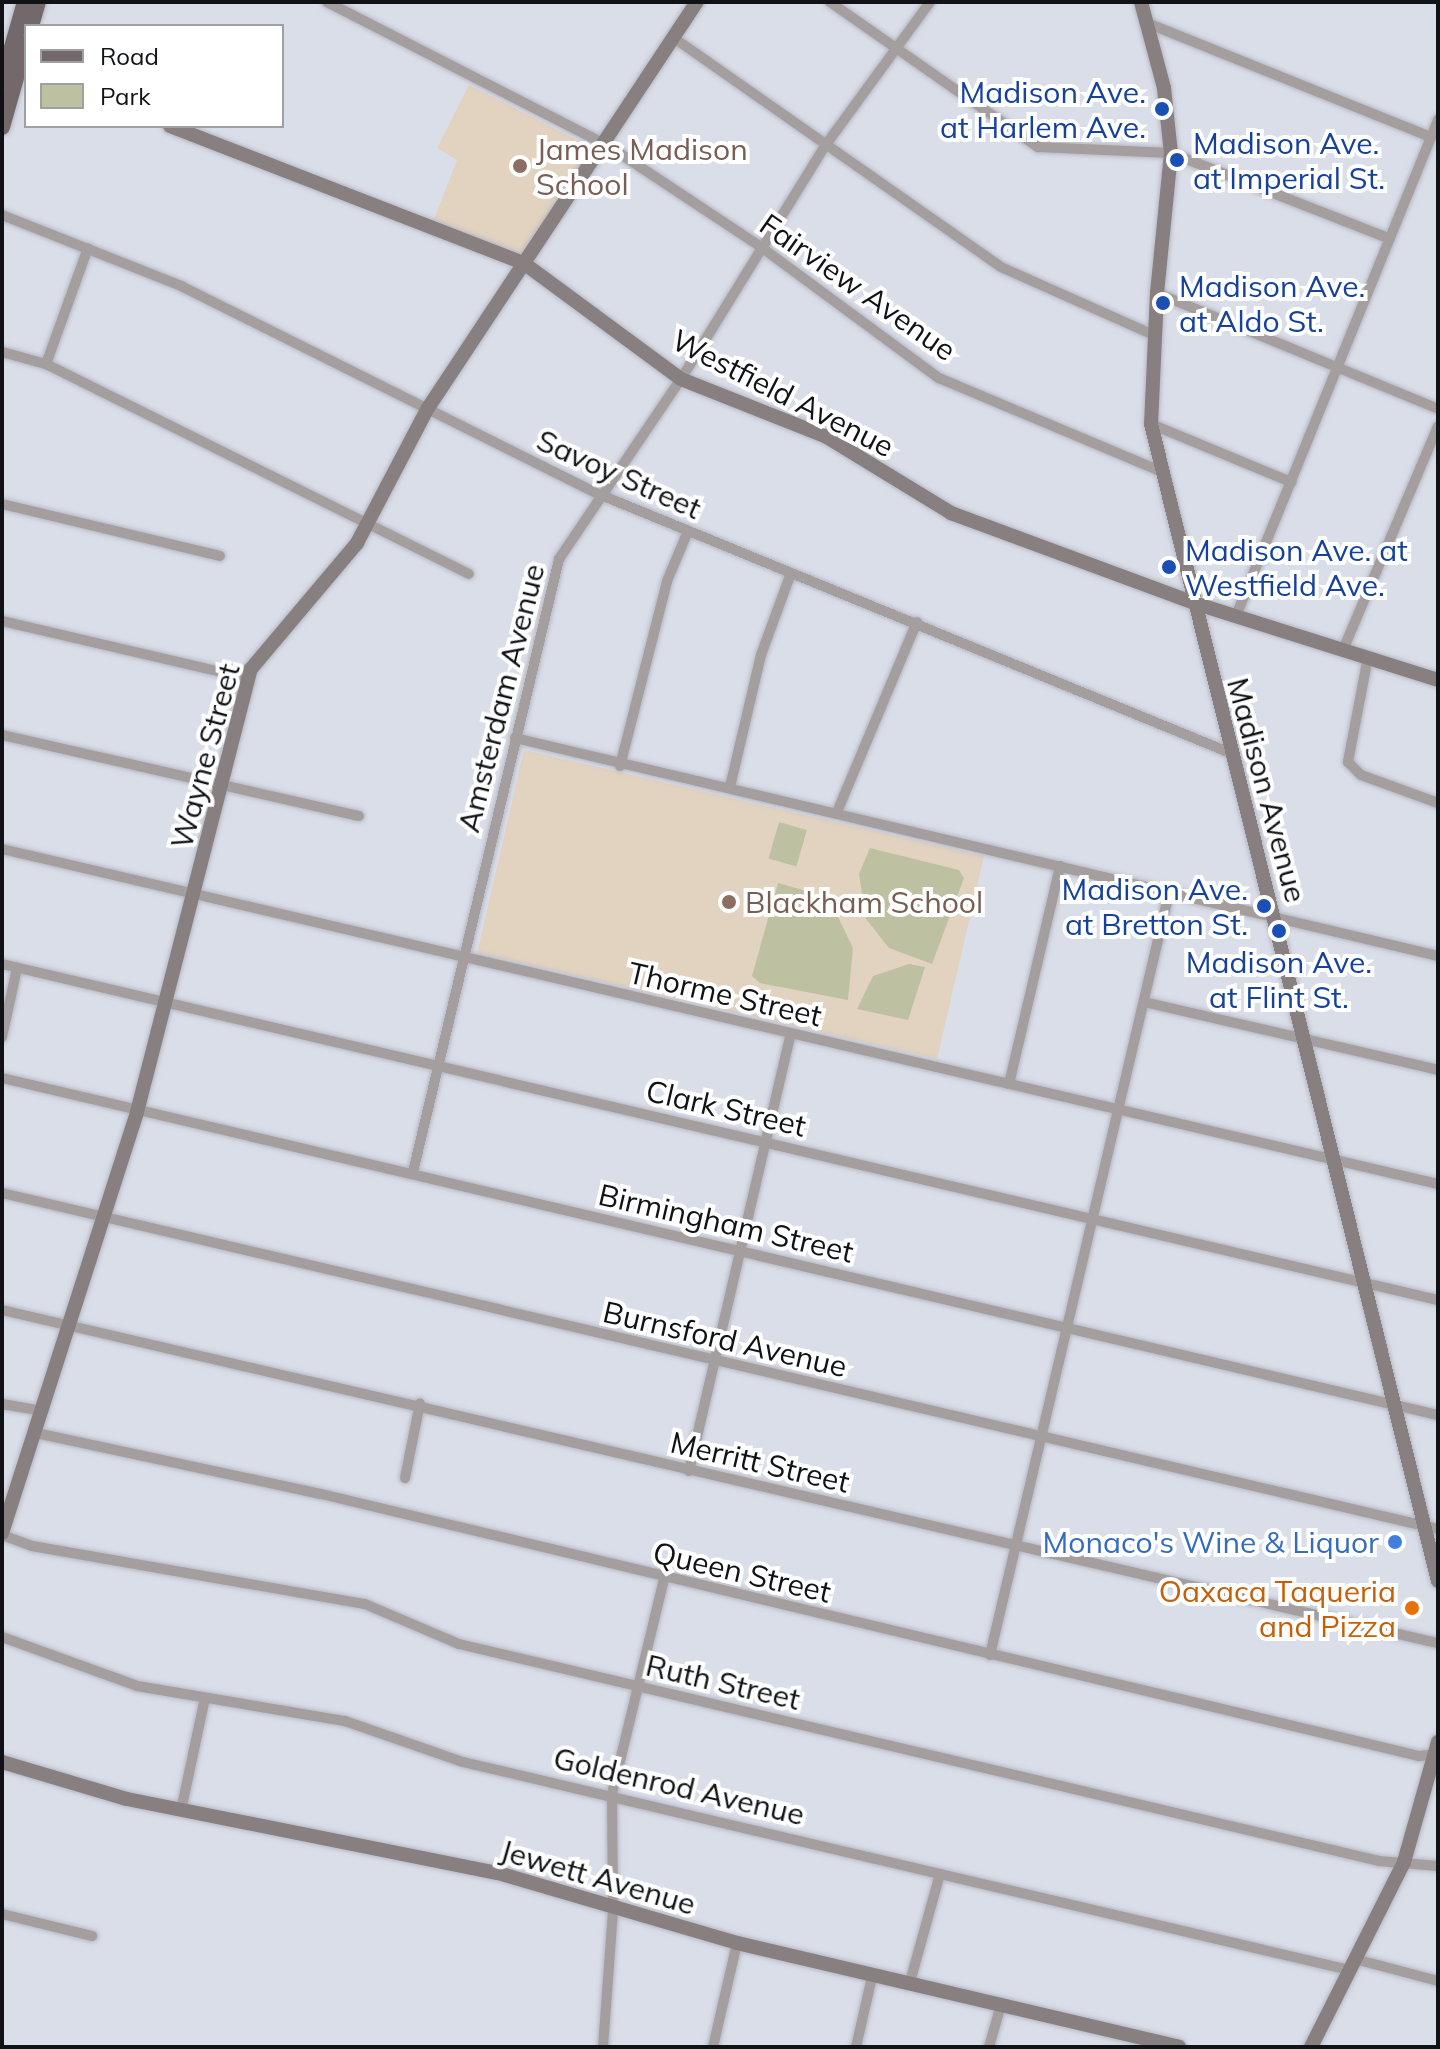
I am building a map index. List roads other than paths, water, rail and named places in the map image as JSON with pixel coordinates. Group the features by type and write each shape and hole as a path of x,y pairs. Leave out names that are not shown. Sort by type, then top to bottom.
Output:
{"main road":[{"path":"2,127 18,66 25,2"},
{"path":"32,24 38,2"},
{"name":"Wayne Street","path":"2,1534 72,1327 137,1112 195,895 247,678 370,523 428,408 607,145 697,2"},
{"name":"Madison Avenue","path":"1141,2 1164,88 1171,153 1157,293 1151,424 1228,752 1274,917 1393,1404 1431,1527 1438,1581"},
{"path":"2,82 18,66"},
{"name":"Westfield Avenue","path":"175,128 525,264 681,379 825,436 951,513 1194,603 1438,680"},
{"path":"1311,2047 1404,1862 1437,1750"},
{"name":"Jewett Avenue","path":"2,1762 127,1799 182,1806 498,1873 613,1910 737,1943 1179,2047"}],"street":[{"name":"Fairview Avenue","path":"327,2 607,145 761,247 939,378 1163,472"},
{"path":"830,2 1038,147 1171,153 1390,239"},
{"name":"Amsterdam Avenue","path":"413,1172 559,559 681,379 825,146 930,2"},
{"path":"1147,23 1431,137"},
{"path":"674,38 1001,267 1154,335"},
{"path":"1236,616 1438,120"},
{"name":"Savoy Street","path":"2,215 181,286 428,408 527,462 601,495 1228,752"},
{"path":"46,364 88,248"},
{"path":"1157,293 1340,364 1438,409"},
{"path":"2,352 46,364 469,574"},
{"path":"1151,424 1291,482"},
{"path":"1343,650 1438,426"},
{"path":"2,504 220,556"},
{"path":"620,766 667,581 688,531"},
{"path":"730,787 761,655 791,573"},
{"path":"2,621 247,678"},
{"path":"837,812 917,622"},
{"path":"1368,657 1348,762 1361,775 1438,803"},
{"path":"2,735 221,788 359,816"},
{"path":"515,738 620,766 730,787 1438,956"},
{"name":"Thorme Street","path":"2,849 1333,1161 1438,1182"},
{"path":"1009,1084 1060,866"},
{"path":"990,1655 1169,893"},
{"name":"Clark Street","path":"2,964 1438,1300"},
{"path":"2,1037 17,968"},
{"path":"1144,1002 1438,1070"},
{"path":"689,1471 791,1034"},
{"name":"Birmingham Street","path":"2,1078 1438,1415"},
{"name":"Burnsford Avenue","path":"2,1193 714,1362 1431,1527"},
{"name":"Merritt Street","path":"2,1310 420,1403 689,1471 1438,1643"},
{"path":"405,1478 420,1403"},
{"path":"2,1404 43,1411"},
{"name":"Queen Street","path":"36,1433 321,1494 664,1579 1419,1756 1437,1750"},
{"name":"Ruth Street","path":"2,1534 32,1546 365,1604 459,1644 1379,1861 1438,1866"},
{"path":"603,2047 613,1910 612,1794 664,1579"},
{"name":"Goldenrod Avenue","path":"2,1637 112,1678 205,1698 345,1721 463,1762 612,1794 940,1874 1352,1965 1438,1981"},
{"path":"182,1806 205,1698"},
{"path":"910,1982 940,1874"},
{"path":"2,1914 92,1936"},
{"path":"713,2047 737,1943"},
{"path":"856,2047 873,1973"},
{"path":"989,2047 1001,2005"}],"place":[{"name":"Madison Ave. at Harlem Ave.","path":"1162,109"},
{"name":"Madison Ave. at Imperial St.","path":"1177,160"},
{"name":"James Madison School","path":"520,166"},
{"name":"Madison Ave. at Aldo St.","path":"1163,303"},
{"name":"Madison Ave. at Westfield Ave.","path":"1169,567"},
{"name":"Blackham School","path":"729,902"},
{"name":"Madison Ave. at Bretton St.","path":"1264,906"},
{"name":"Madison Ave. at Flint St.","path":"1279,931"},
{"name":"Monaco's Wine & Liquor","path":"1395,1542"},
{"name":"Oaxaca Taqueria and Pizza","path":"1412,1608"}]}
